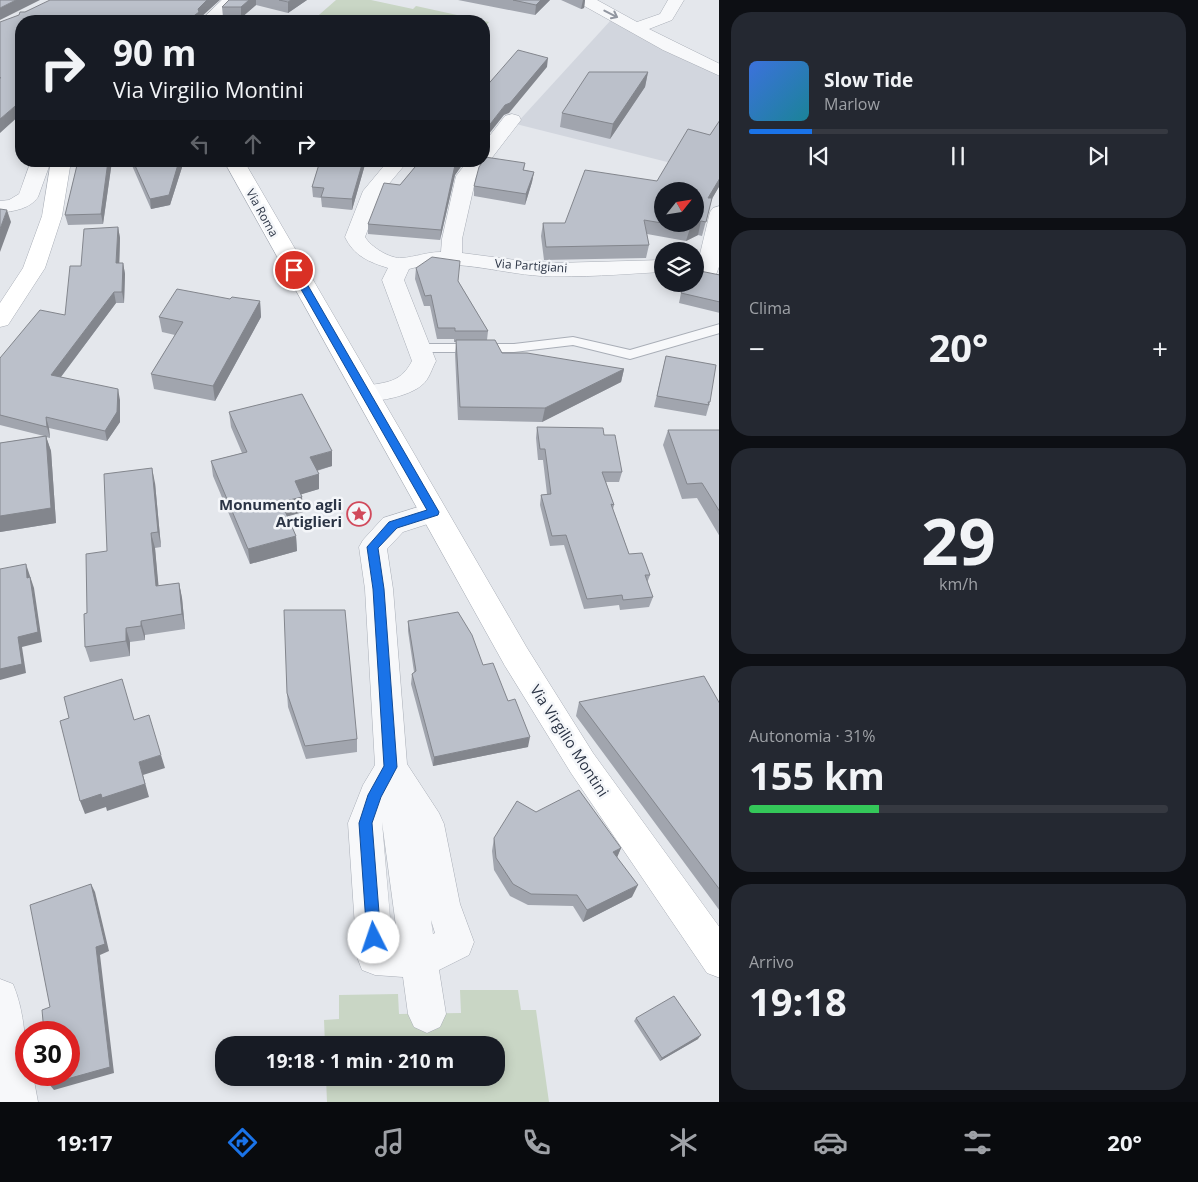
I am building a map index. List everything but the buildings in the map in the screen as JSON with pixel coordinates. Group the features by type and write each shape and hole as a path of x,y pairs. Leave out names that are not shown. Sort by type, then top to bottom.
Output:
{"main road":[{"path":"0,320 34,268 52,216 60,167"},
{"name":"Via Roma","path":"237,167 367,394"},
{"name":"Via Virgilio Montini","path":"367,394 516,656 582,763 719,960"}],"street":[{"path":"215,15 231,0"},
{"path":"586,0 719,71"},
{"path":"638,27 666,17 676,0"},
{"path":"490,148 512,120"},
{"path":"0,207 14,205 28,197 39,167"},
{"path":"367,394 401,387 415,379 424,361 393,280 400,265 368,254 358,246 355,237 373,191 394,167"},
{"path":"451,259 452,239 466,176 473,167"},
{"path":"707,275 719,212"},
{"name":"Via Partigiani","path":"400,265 416,259 451,259 540,269 654,266"},
{"path":"427,1014 391,767 379,589 373,547 393,525 434,512"},
{"path":"0,997 18,1102"}],"lane":[{"path":"419,348 514,348 573,341 630,355 719,328"}],"shaded area":[{"path":"611,20 719,76 719,175 516,124"}],"green space":[{"path":"336,0 371,0 413,9 416,6 457,15 319,15"},
{"path":"460,990 518,990 521,1010 536,1010 549,1102 327,1102 326,1086 505,1086 505,1036 325,1036 324,1020 339,1019 339,995 398,994 399,1014 461,1013"}],"place":[{"name":"Monumento agli Artiglieri","path":"359,514"}],"route":[{"path":"294,270 434,512 393,525 373,547 379,589 391,767 375,795 365,823 374,938"}]}
